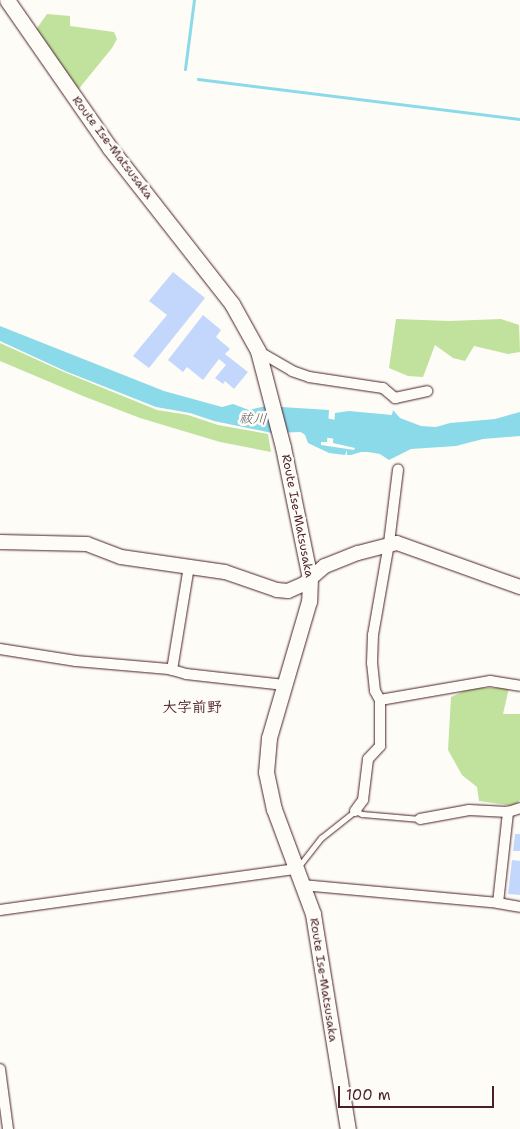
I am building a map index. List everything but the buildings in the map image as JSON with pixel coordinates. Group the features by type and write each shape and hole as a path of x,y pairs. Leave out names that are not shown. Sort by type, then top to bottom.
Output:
{"main road":[{"name":"Route Ise-Matsusaka","path":"7,0 109,147 232,304 258,351 283,447 310,578 309,601 269,738 266,772 274,810 313,914 319,940 348,1129"},
{"path":"0,542 87,544 121,557 224,572 283,590 296,589 325,566 389,543 403,543 520,587"}],"street":[{"path":"258,351 292,371 309,377 383,388 394,398 427,391"},
{"path":"355,811 363,800 368,760 380,746 380,700 375,691 372,663 373,635 389,543 398,470"},
{"path":"172,670 189,566"},
{"path":"0,648 76,661 172,670 186,674 284,685"},
{"path":"380,700 490,681 520,686"},
{"path":"420,819 470,810 508,812 520,808"},
{"path":"498,903 508,812"},
{"path":"0,910 296,869"},
{"path":"302,885 498,903 520,907"},
{"path":"0,1069 8,1129"}],"lane":[{"path":"296,869 321,838 355,811 362,814 420,819"}],"green space":[{"path":"47,14 70,16 70,26 114,32 117,39 112,48 77,91 35,31"},
{"path":"396,319 449,321 501,319 519,325 520,352 508,354 474,346 465,361 453,358 435,345 423,377 408,376 389,368"},
{"path":"0,343 64,372 157,410 188,415 218,425 268,434 271,452 220,442 140,418 83,396 0,361"},
{"path":"471,688 509,688 503,714 520,714 520,800 514,806 479,801 477,787 462,775 448,750 451,697"}],"water":[{"path":"0,326 164,391 222,407 233,404 249,410 266,406 329,410 327,442 321,442 321,445 354,450 355,448 333,443 335,413 349,411 392,415 393,410 400,418 421,426 436,427 450,423 495,419 520,412 520,436 483,439 456,446 411,449 389,460 380,454 368,452 351,455 347,455 347,450 345,455 329,453 308,443 305,435 301,432 272,433 214,421 190,413 156,407 65,371 0,341"}],"waterway":[{"path":"185,69 194,0"},
{"path":"198,79 520,119"},
{"name":"祓川","path":"304,423 360,434"}],"district":[{"name":"大字前野","path":"192,708"}]}
